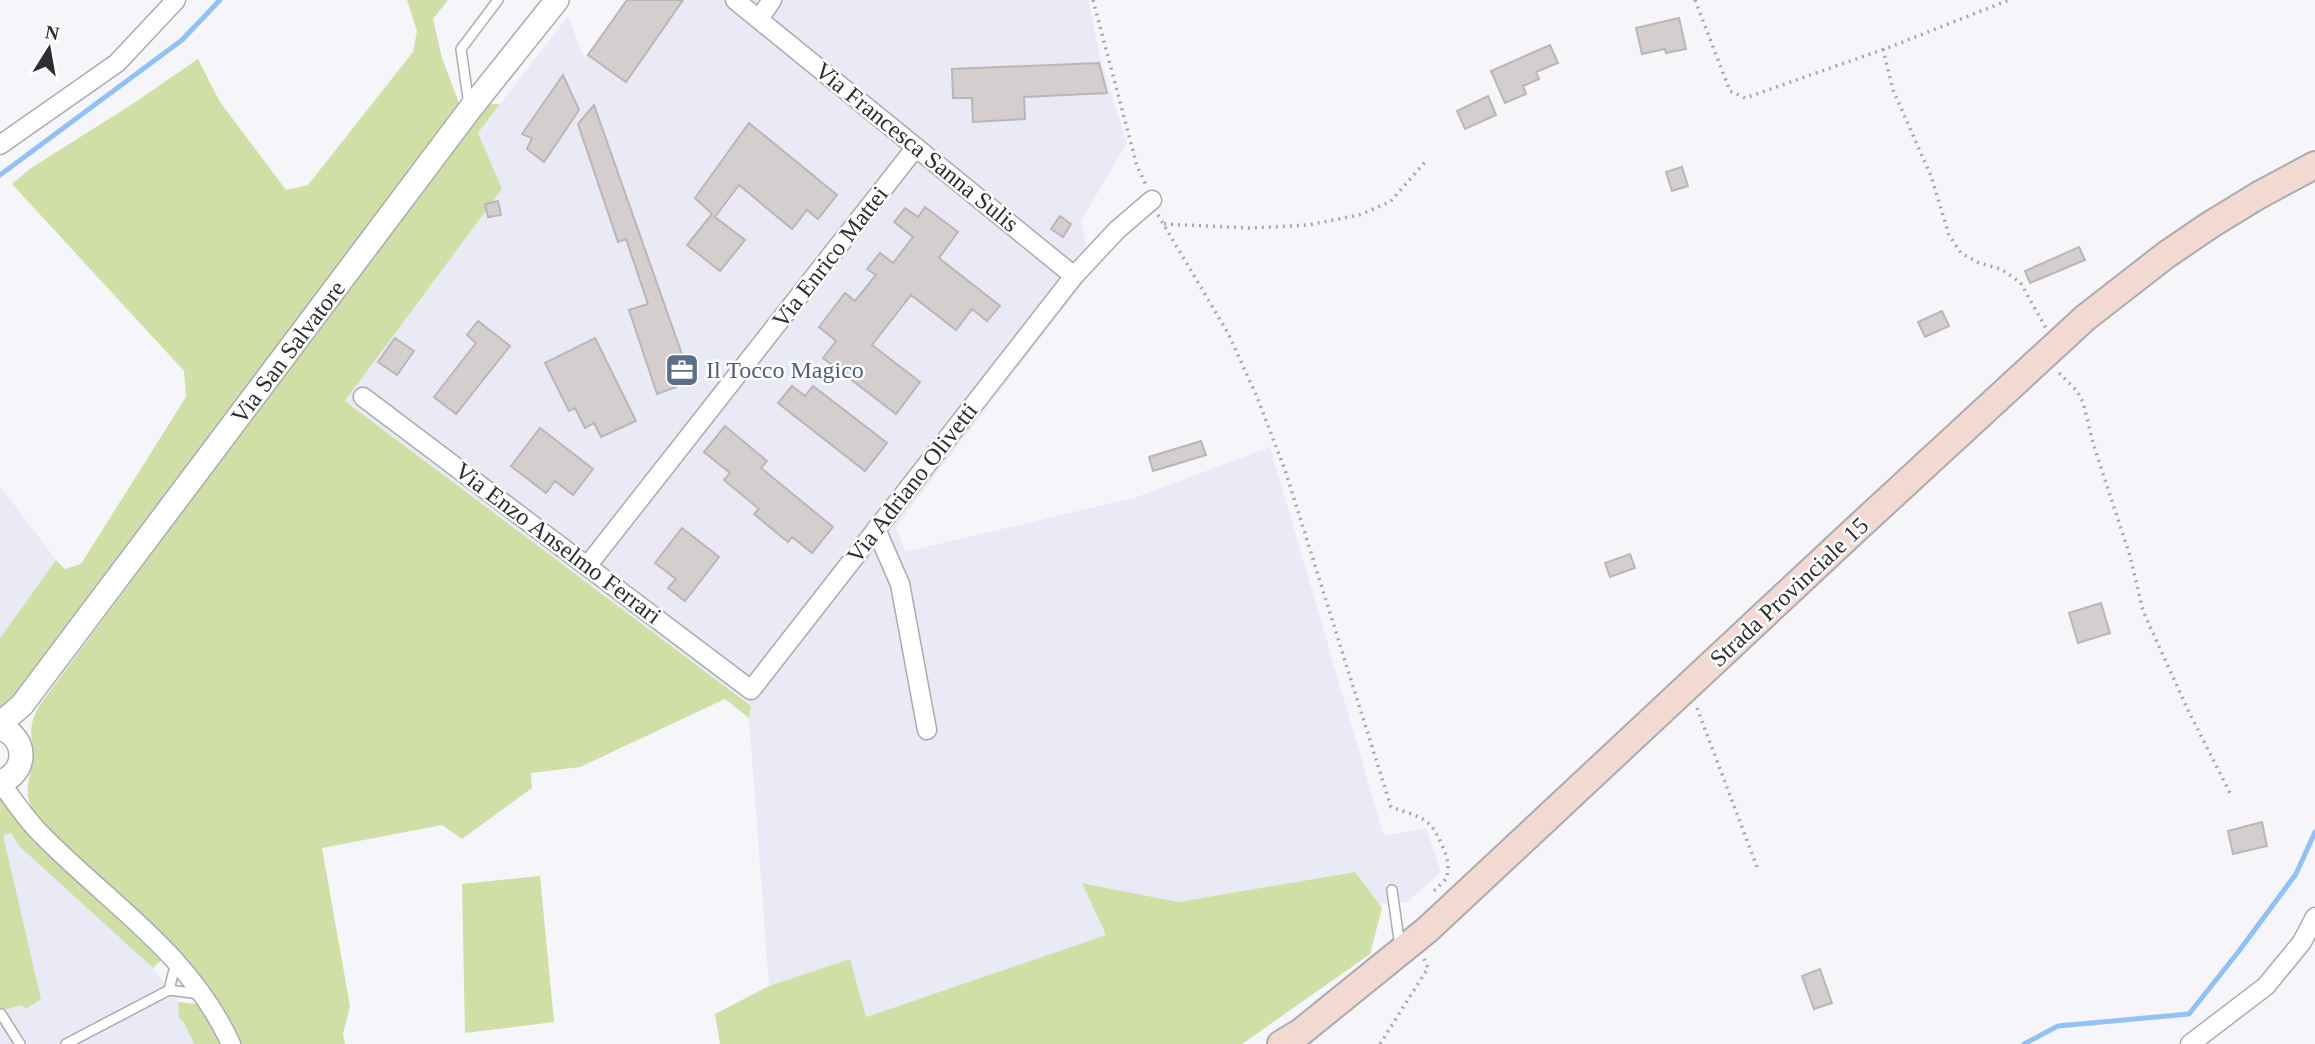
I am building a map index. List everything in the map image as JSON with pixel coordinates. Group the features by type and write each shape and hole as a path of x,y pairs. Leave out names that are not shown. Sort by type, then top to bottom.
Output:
{"main road":[{"name":"Strada Provinciale 15","path":"1281,1044 1301,1032 1408,946 2050,350 2115,293 2166,255 2259,195 2315,164"}],"street":[{"path":"0,145 117,63 176,0"},
{"name":"Via San Salvatore","path":"0,726 22,705 470,108 557,0"},
{"name":"Via Francesca Sanna Sulis","path":"735,0 1074,276"},
{"path":"758,19 772,0"},
{"name":"Via Enrico Mattei","path":"588,565 916,147"},
{"name":"Via Adriano Olivetti","path":"751,690 1074,276 1117,230 1152,200"},
{"name":"Via Enzo Anselmo Ferrari","path":"363,397 751,690"},
{"path":"876,529 900,584 927,730"},
{"path":"18,743 22,705"},
{"path":"0,726 10,732 22,754 21,762 11,777 0,782 39,832 162,945 200,994 231,1044"},
{"path":"2190,1044 2266,986 2302,942 2315,917"}],"lane":[{"path":"470,108 461,49 498,0"},
{"path":"1392,890 1408,946"},
{"path":"169,990 176,961"},
{"path":"66,1044 169,990 200,994"},
{"path":"1,1014 20,1044"}],"path":[{"path":"1093,0 1138,166 1164,224 1228,333 1286,470 1391,807 1419,817 1434,827 1449,861 1447,878 1430,895"},
{"path":"1695,0 1730,91 1745,98 2010,0"},
{"path":"1883,49 1893,90 1931,176 1949,234 1961,253 1979,263 2001,269 2020,282 2063,378 2077,391 2083,402 2093,443 2130,556 2143,611 2232,796"},
{"path":"1164,224 1250,228 1308,225 1359,215 1390,202 1425,162"},
{"path":"1687,687 1700,714 1757,867"},
{"path":"1380,1044 1428,968 1408,946"}],"shaded area":[{"path":"629,0 1089,0 1099,55 1127,143 1081,221 1092,271 896,526 905,552 1137,497 1270,447 1384,836 1426,828 1441,872 1407,902 1378,904 1355,872 1178,902 1083,883 1106,935 865,1017 850,959 769,986 749,718 751,706 345,401 502,189 478,133 568,16 584,58"},
{"path":"0,486 56,560 0,638"},
{"path":"10,833 19,846 153,968 178,1002 179,1018 194,1044 0,1044 0,1011 23,1005 7,853 2,835"}],"green space":[{"path":"407,0 448,0 433,19 442,58 460,106 33,674 0,712 0,638 56,560 65,569 81,564 186,397 184,371 12,184 31,168 198,59 220,102 286,190 308,185 413,52 417,31"},
{"path":"488,104 500,104 478,133 502,189 345,401 751,706 749,718 725,699 580,767 531,773 532,788 462,839 442,825 322,848 350,1006 343,1034 345,1044 240,1044 214,993 196,970 157,928 54,836 35,814 28,798 32,724 39,706 428,180"},
{"path":"0,798 43,849 162,959 153,968 19,846 11,833 3,835 41,999 26,1009 22,1005 0,1011"},
{"path":"1355,872 1382,908 1370,954 1242,1044 720,1044 715,1014 769,986 850,959 866,1017 1106,935 1082,883 1178,902"},
{"path":"540,876 554,1022 465,1033 462,884"},
{"path":"178,1002 196,1004 223,1044 194,1044 179,1018"}],"building":[{"path":"627,0 683,0 626,82 588,55"},
{"path":"1679,18 1686,49 1666,53 1665,49 1642,54 1636,28"},
{"path":"1550,45 1558,63 1536,72 1539,79 1523,86 1526,94 1505,103 1491,71"},
{"path":"1099,63 1107,93 1024,97 1025,119 973,122 972,98 953,98 952,69"},
{"path":"563,75 579,110 544,162 527,149 532,138 522,134"},
{"path":"1488,96 1496,115 1465,129 1457,111"},
{"path":"594,105 690,377 675,382 676,387 657,394 629,310 648,304 626,239 618,242 578,124"},
{"path":"749,123 837,195 818,219 807,210 792,229 739,185 715,217 745,240 720,271 687,245 712,214 695,198"},
{"path":"1682,167 1688,186 1672,191 1666,172"},
{"path":"498,201 501,215 488,217 485,204"},
{"path":"925,207 958,232 939,258 1000,306 987,321 972,309 956,330 911,295 872,345 920,382 896,414 823,358 836,341 819,327 845,293 855,301 876,275 867,269 880,253 893,263 913,237 894,222 905,208 918,217"},
{"path":"1060,216 1071,224 1063,237 1051,229"},
{"path":"2079,247 2085,260 2030,283 2025,271"},
{"path":"1942,311 1949,326 1925,337 1918,322"},
{"path":"478,321 510,346 456,414 434,397 476,343 467,335"},
{"path":"395,338 414,351 397,375 378,362"},
{"path":"595,338 636,421 601,437 594,423 585,428 575,408 569,411 545,363"},
{"path":"792,386 805,396 813,386 887,443 865,471 778,403"},
{"path":"725,426 767,461 761,468 833,527 812,553 792,537 788,542 754,514 759,509 724,480 730,473 704,452"},
{"path":"540,428 593,469 573,495 555,481 546,493 511,466"},
{"path":"1201,441 1206,455 1153,471 1149,457"},
{"path":"682,528 719,557 685,601 668,588 676,579 655,563"},
{"path":"1630,554 1635,568 1610,577 1605,563"},
{"path":"2101,603 2110,633 2078,643 2069,613"},
{"path":"2262,822 2267,846 2233,854 2228,831"},
{"path":"1820,969 1832,1003 1814,1009 1802,976"}],"waterway":[{"path":"0,175 182,40 220,0"},
{"path":"2024,1044 2058,1026 2189,1014 2296,874 2315,832"}],"place":[{"name":"Il Tocco Magico","path":"682,370"}]}
